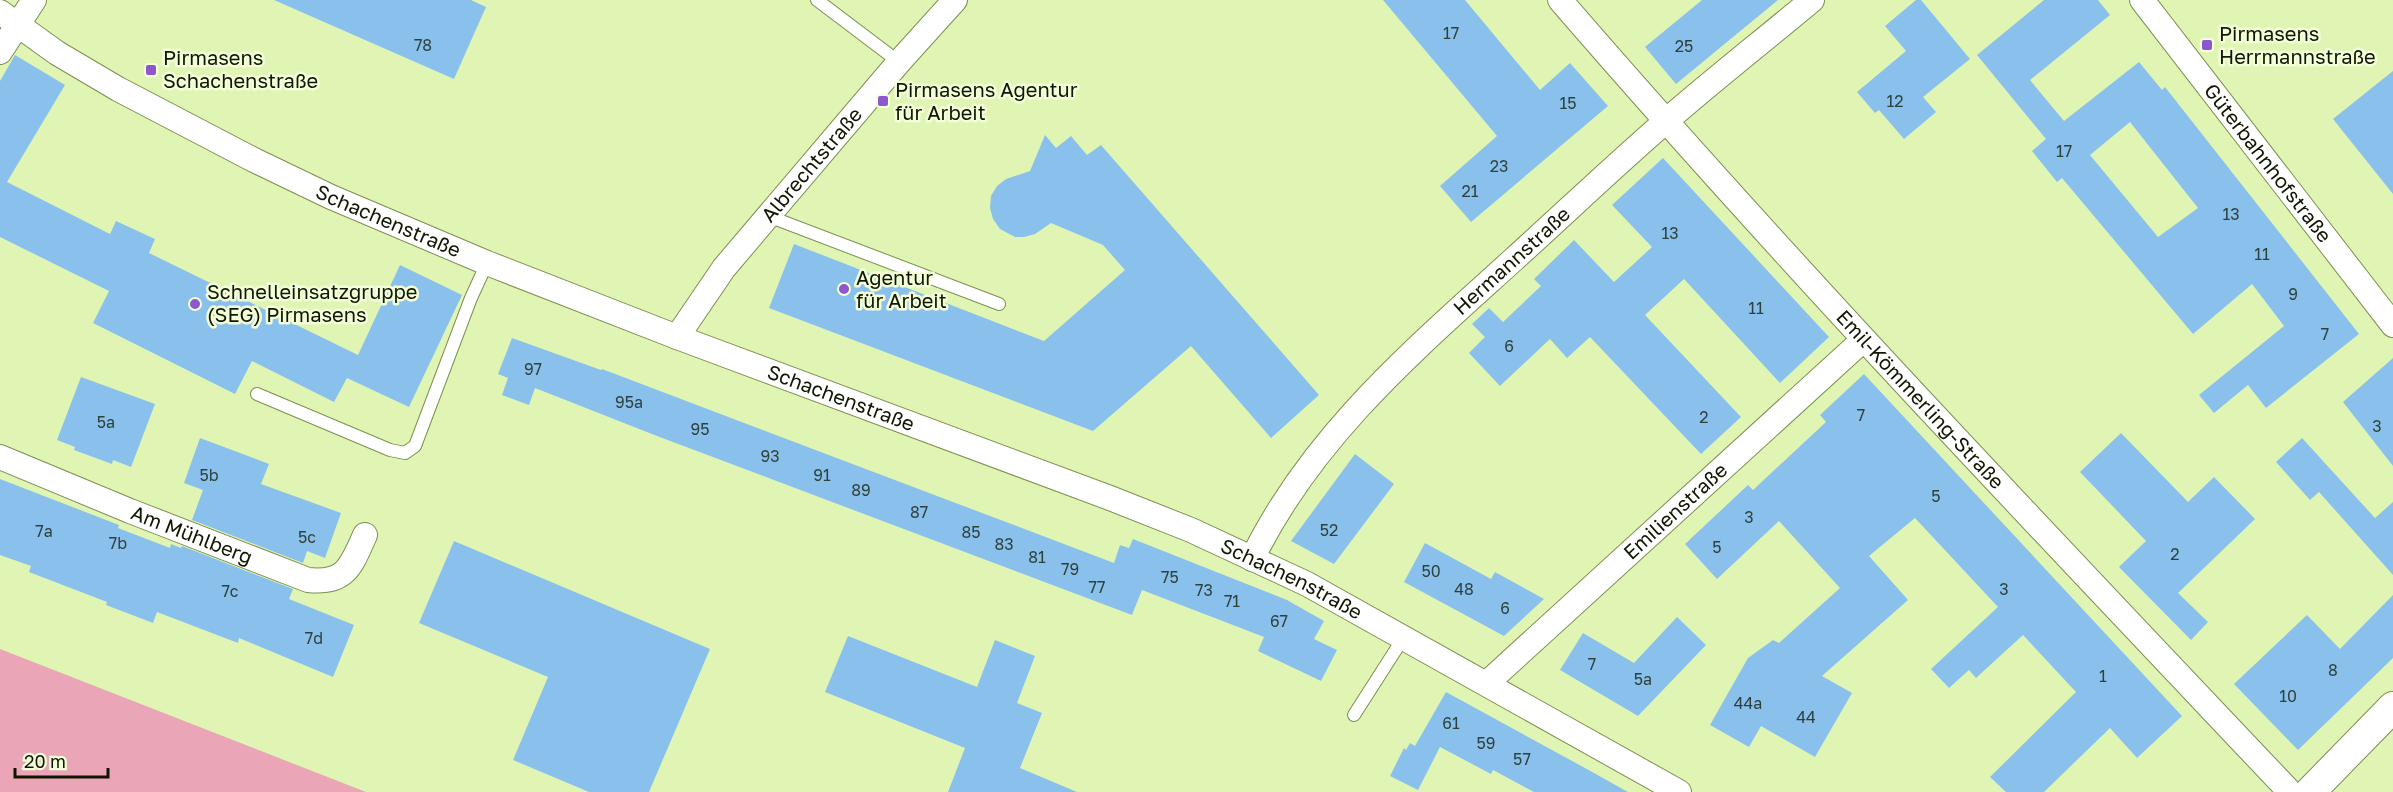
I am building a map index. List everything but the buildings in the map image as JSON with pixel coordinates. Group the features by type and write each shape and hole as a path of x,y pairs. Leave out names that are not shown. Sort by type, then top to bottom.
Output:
{"street":[{"path":"0,52 8,18 34,0"},
{"name":"Albrechtstraße","path":"677,337 724,268 899,62 955,0"},
{"name":"Emil-Kömmerling-Straße","path":"1560,0 1665,122 1863,340 2290,792"},
{"name":"Hermannstraße","path":"1252,559 1266,530 1286,499 1337,429 1427,338 1665,122 1812,0"},
{"name":"Güterbahnhofstraße","path":"2142,0 2393,326"},
{"name":"Schachenstraße","path":"8,18 57,54 108,83 254,160 331,197 677,337 1191,530 1307,584 1679,792"},
{"name":"Emilienstraße","path":"1487,683 1863,340"},
{"name":"Am Mühlberg","path":"0,457 130,511 308,580 323,582 335,579 344,573 350,567 365,535"},
{"path":"2310,792 2393,707"}],"lane":[{"path":"816,0 899,62"},
{"path":"768,216 999,304"},
{"path":"257,394 390,450 405,453 415,446 487,262"},
{"path":"1354,715 1404,637"}],"shaded area":[{"path":"0,649 366,792 0,792"}],"place":[{"name":"Pirmasens Herrmannstraße","path":"2207,45"},
{"name":"Pirmasens Schachenstraße","path":"151,70"},
{"name":"Pirmasens Agentur für Arbeit","path":"883,101"},
{"name":"Agentur für Arbeit","path":"844,289"},
{"name":"Schnelleinsatzgruppe (SEG) Pirmasens","path":"195,304"}]}
